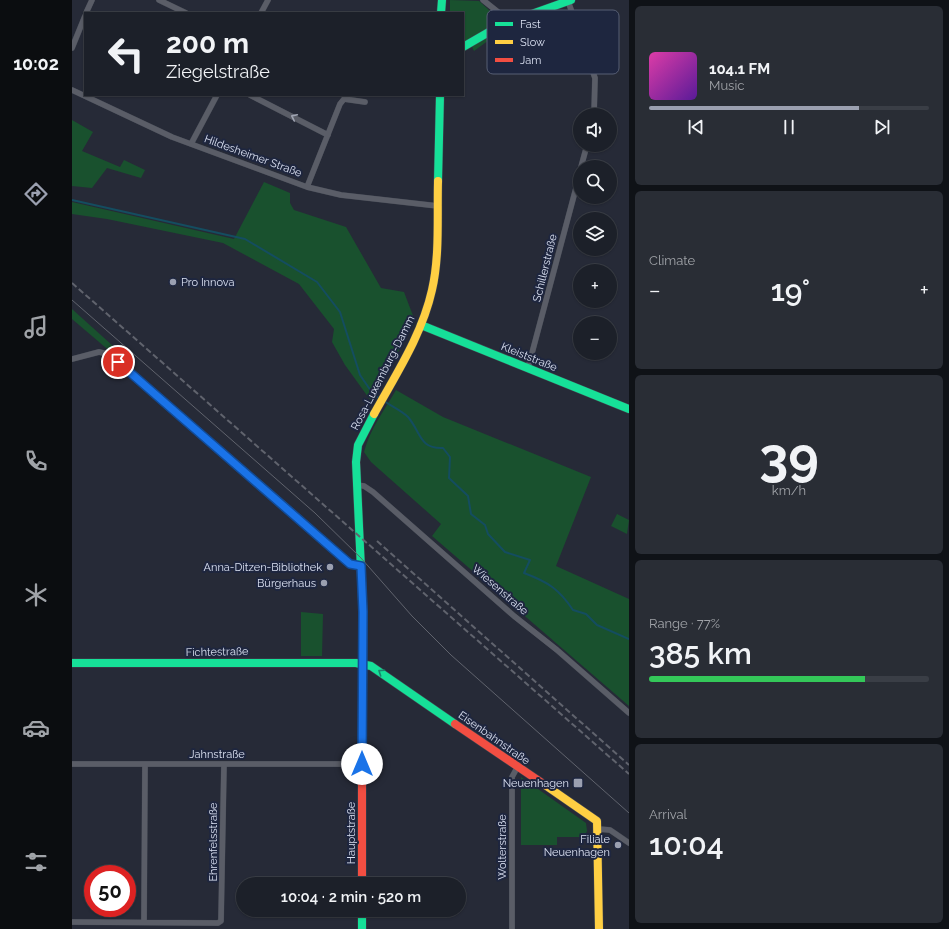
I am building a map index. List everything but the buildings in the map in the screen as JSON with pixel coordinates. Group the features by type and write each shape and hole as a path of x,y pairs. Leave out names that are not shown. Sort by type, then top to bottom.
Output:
{"main road":[{"path":"441,12 442,0"},
{"path":"543,10 569,1"},
{"path":"464,46 487,32"},
{"name":"Rosa-Luxemburg-Damm","path":"361,566 356,485 358,445 421,325 435,280 440,96"},
{"name":"Kleiststraße","path":"421,325 629,409"},
{"name":"Hauptstraße","path":"361,566 362,877"},
{"name":"Fichtestraße","path":"72,663 362,664"},
{"name":"Eisenbahnstraße","path":"362,664 371,666 518,766 526,774 596,821 598,829"},
{"path":"598,829 599,929"},
{"path":"362,917 362,929"}],"street":[{"path":"86,12 92,0"},
{"path":"159,0 184,12"},
{"path":"262,12 268,0"},
{"path":"483,0 496,10"},
{"path":"72,48 84,18"},
{"path":"594,74 595,78 594,108"},
{"name":"Hildesheimer Straße","path":"72,90 84,95"},
{"name":"Hildesheimer Straße","path":"85,96 191,144 307,187 341,195 438,206"},
{"path":"191,144 216,96"},
{"path":"252,96 328,135"},
{"path":"307,187 340,104 344,100 364,102"},
{"name":"Schillerstraße","path":"528,368 573,199"},
{"path":"72,359 99,352 108,354 350,564 361,566"},
{"name":"Wiesenstraße","path":"356,485 364,486 373,492 514,616 557,650 629,713"},
{"name":"Jahnstraße","path":"72,764 362,764"},
{"path":"72,922 144,922 145,764"},
{"name":"Ehrenfelsstraße","path":"144,922 221,921 224,764"},
{"name":"Wolterstraße","path":"512,929 512,777 518,766"},
{"path":"598,829 610,830 629,843"}],"green space":[{"path":"450,0 479,1 489,10 487,10 487,28 464,42 464,12 450,12"},
{"path":"487,38 487,41 474,51 472,47"},
{"path":"72,120 93,132 82,151 120,167 124,160 145,170 141,178 107,168 92,188 72,186"},
{"path":"264,182 290,193 290,203 294,210 346,227 381,288 404,292 415,321 371,401 345,365 332,342 334,329 299,284 223,243 107,219 72,214 72,202 234,239"},
{"path":"72,309 123,355 119,359 72,319"},
{"path":"396,390 443,417 591,477 556,566 629,599 629,706 432,536 441,524 371,462 364,452 370,435"},
{"path":"617,514 629,520 627,534 611,526"},
{"path":"301,612 323,614 322,656 301,656"},
{"path":"521,777 586,823 587,831 584,837 557,837 557,845 521,845"}],"waterway":[{"path":"72,200 245,239 317,282 340,312 360,375 373,394 380,399"},
{"path":"384,401 408,417 425,443 435,448 443,448 450,457 449,478 468,496 471,514 485,525 488,534 505,552 530,560 524,573 546,583 558,591 573,610 586,614 597,625 629,639"}],"tram line":[{"path":"72,300 315,513 361,558 412,616 451,655 629,813"}],"railway":[{"path":"72,283 629,774"},
{"path":"377,541 629,765"}],"traffic: fast":[{"path":"441,12 442,0"},
{"path":"543,10 571,0"},
{"path":"464,46 487,33"},
{"path":"438,181 440,96"},
{"path":"421,325 629,409"},
{"path":"362,777 363,612 356,462 358,445 374,414"},
{"path":"72,663 356,663 371,666 455,724"},
{"path":"362,917 362,929"}],"traffic: slow":[{"path":"374,414 408,354 428,307 435,277 438,236 438,181"},
{"path":"545,785 597,821 599,929"}],"traffic: jam":[{"path":"455,724 545,785"},
{"path":"362,777 362,877"}],"place":[{"name":"Pro Innova","path":"173,282"},
{"name":"Anna-Ditzen-Bibliothek","path":"330,567"},
{"name":"Bürgerhaus","path":"324,583"},
{"name":"Neuenhagen","path":"578,783"},
{"name":"Filiale Neuenhagen","path":"618,845"}],"route":[{"path":"118,362 350,564 353,566 361,566 363,612 362,764"}]}
